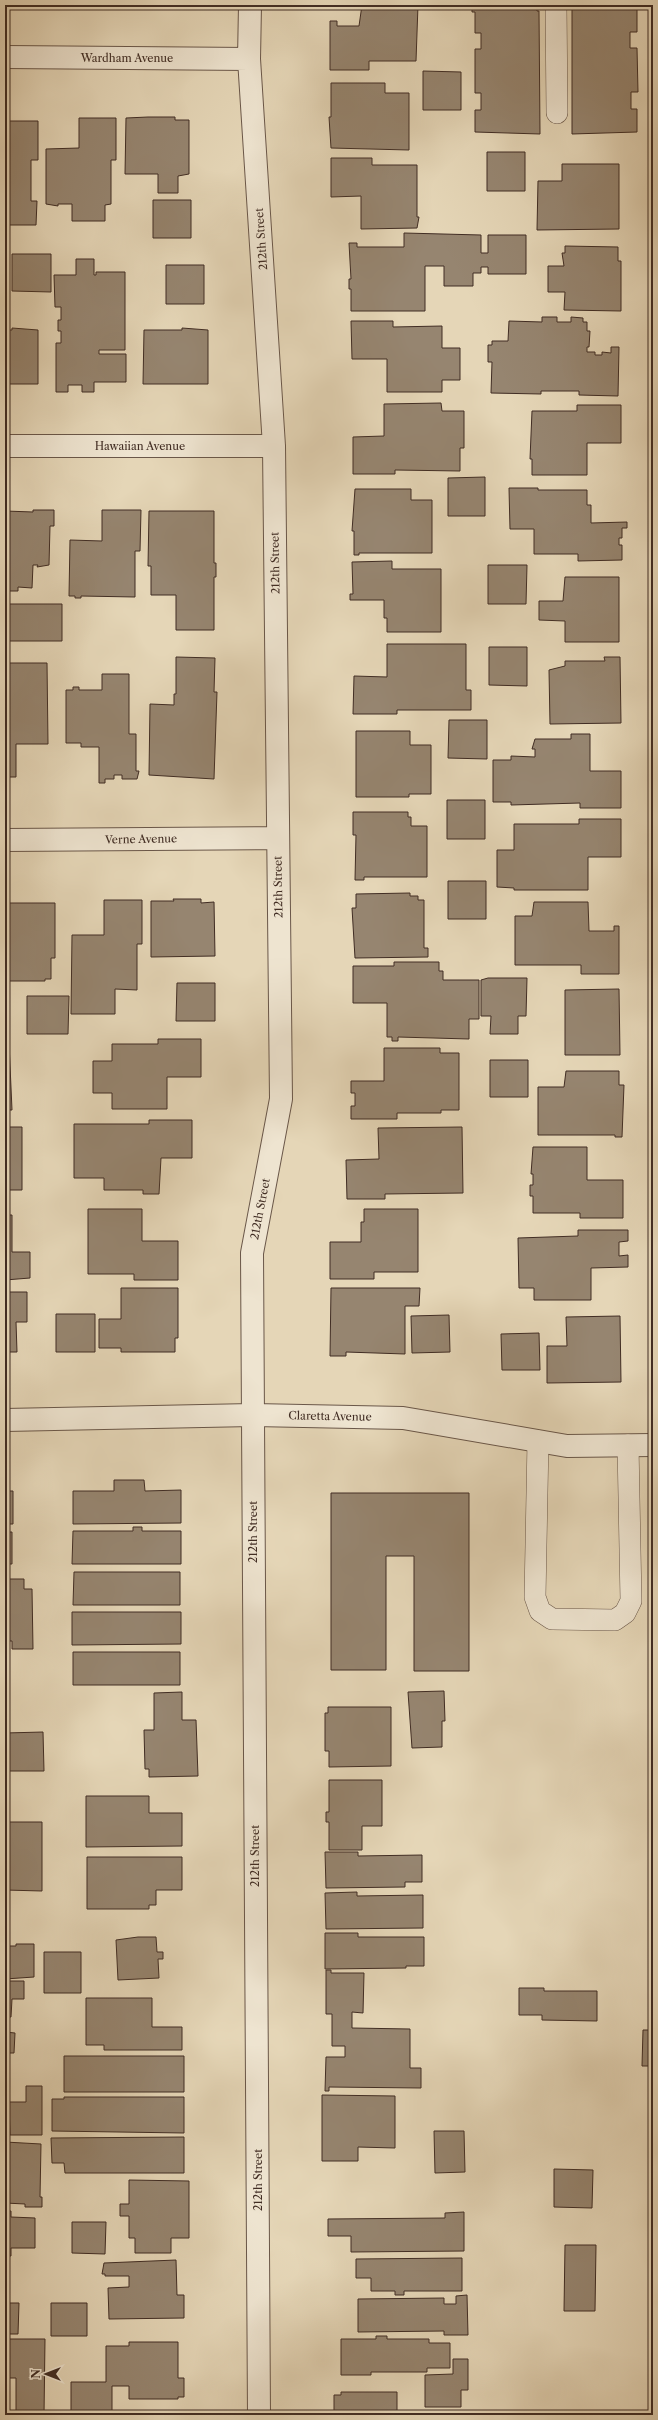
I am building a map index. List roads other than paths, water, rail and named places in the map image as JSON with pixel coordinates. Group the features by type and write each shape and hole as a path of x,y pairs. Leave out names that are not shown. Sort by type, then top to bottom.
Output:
{"street":[{"name":"212th Street","path":"250,5 249,59 274,446 281,1099 252,1253 260,2415"},
{"name":"Wardham Avenue","path":"5,57 249,59"},
{"name":"Hawaiian Avenue","path":"5,446 274,446"},
{"name":"Verne Avenue","path":"5,840 278,838"},
{"name":"Claretta Avenue","path":"5,1420 252,1415 403,1418 566,1446 653,1445"}],"lane":[{"path":"556,5 556,113"},
{"path":"538,1441 535,1597 540,1611 552,1619 615,1620 625,1613 631,1601 628,1445"}]}
